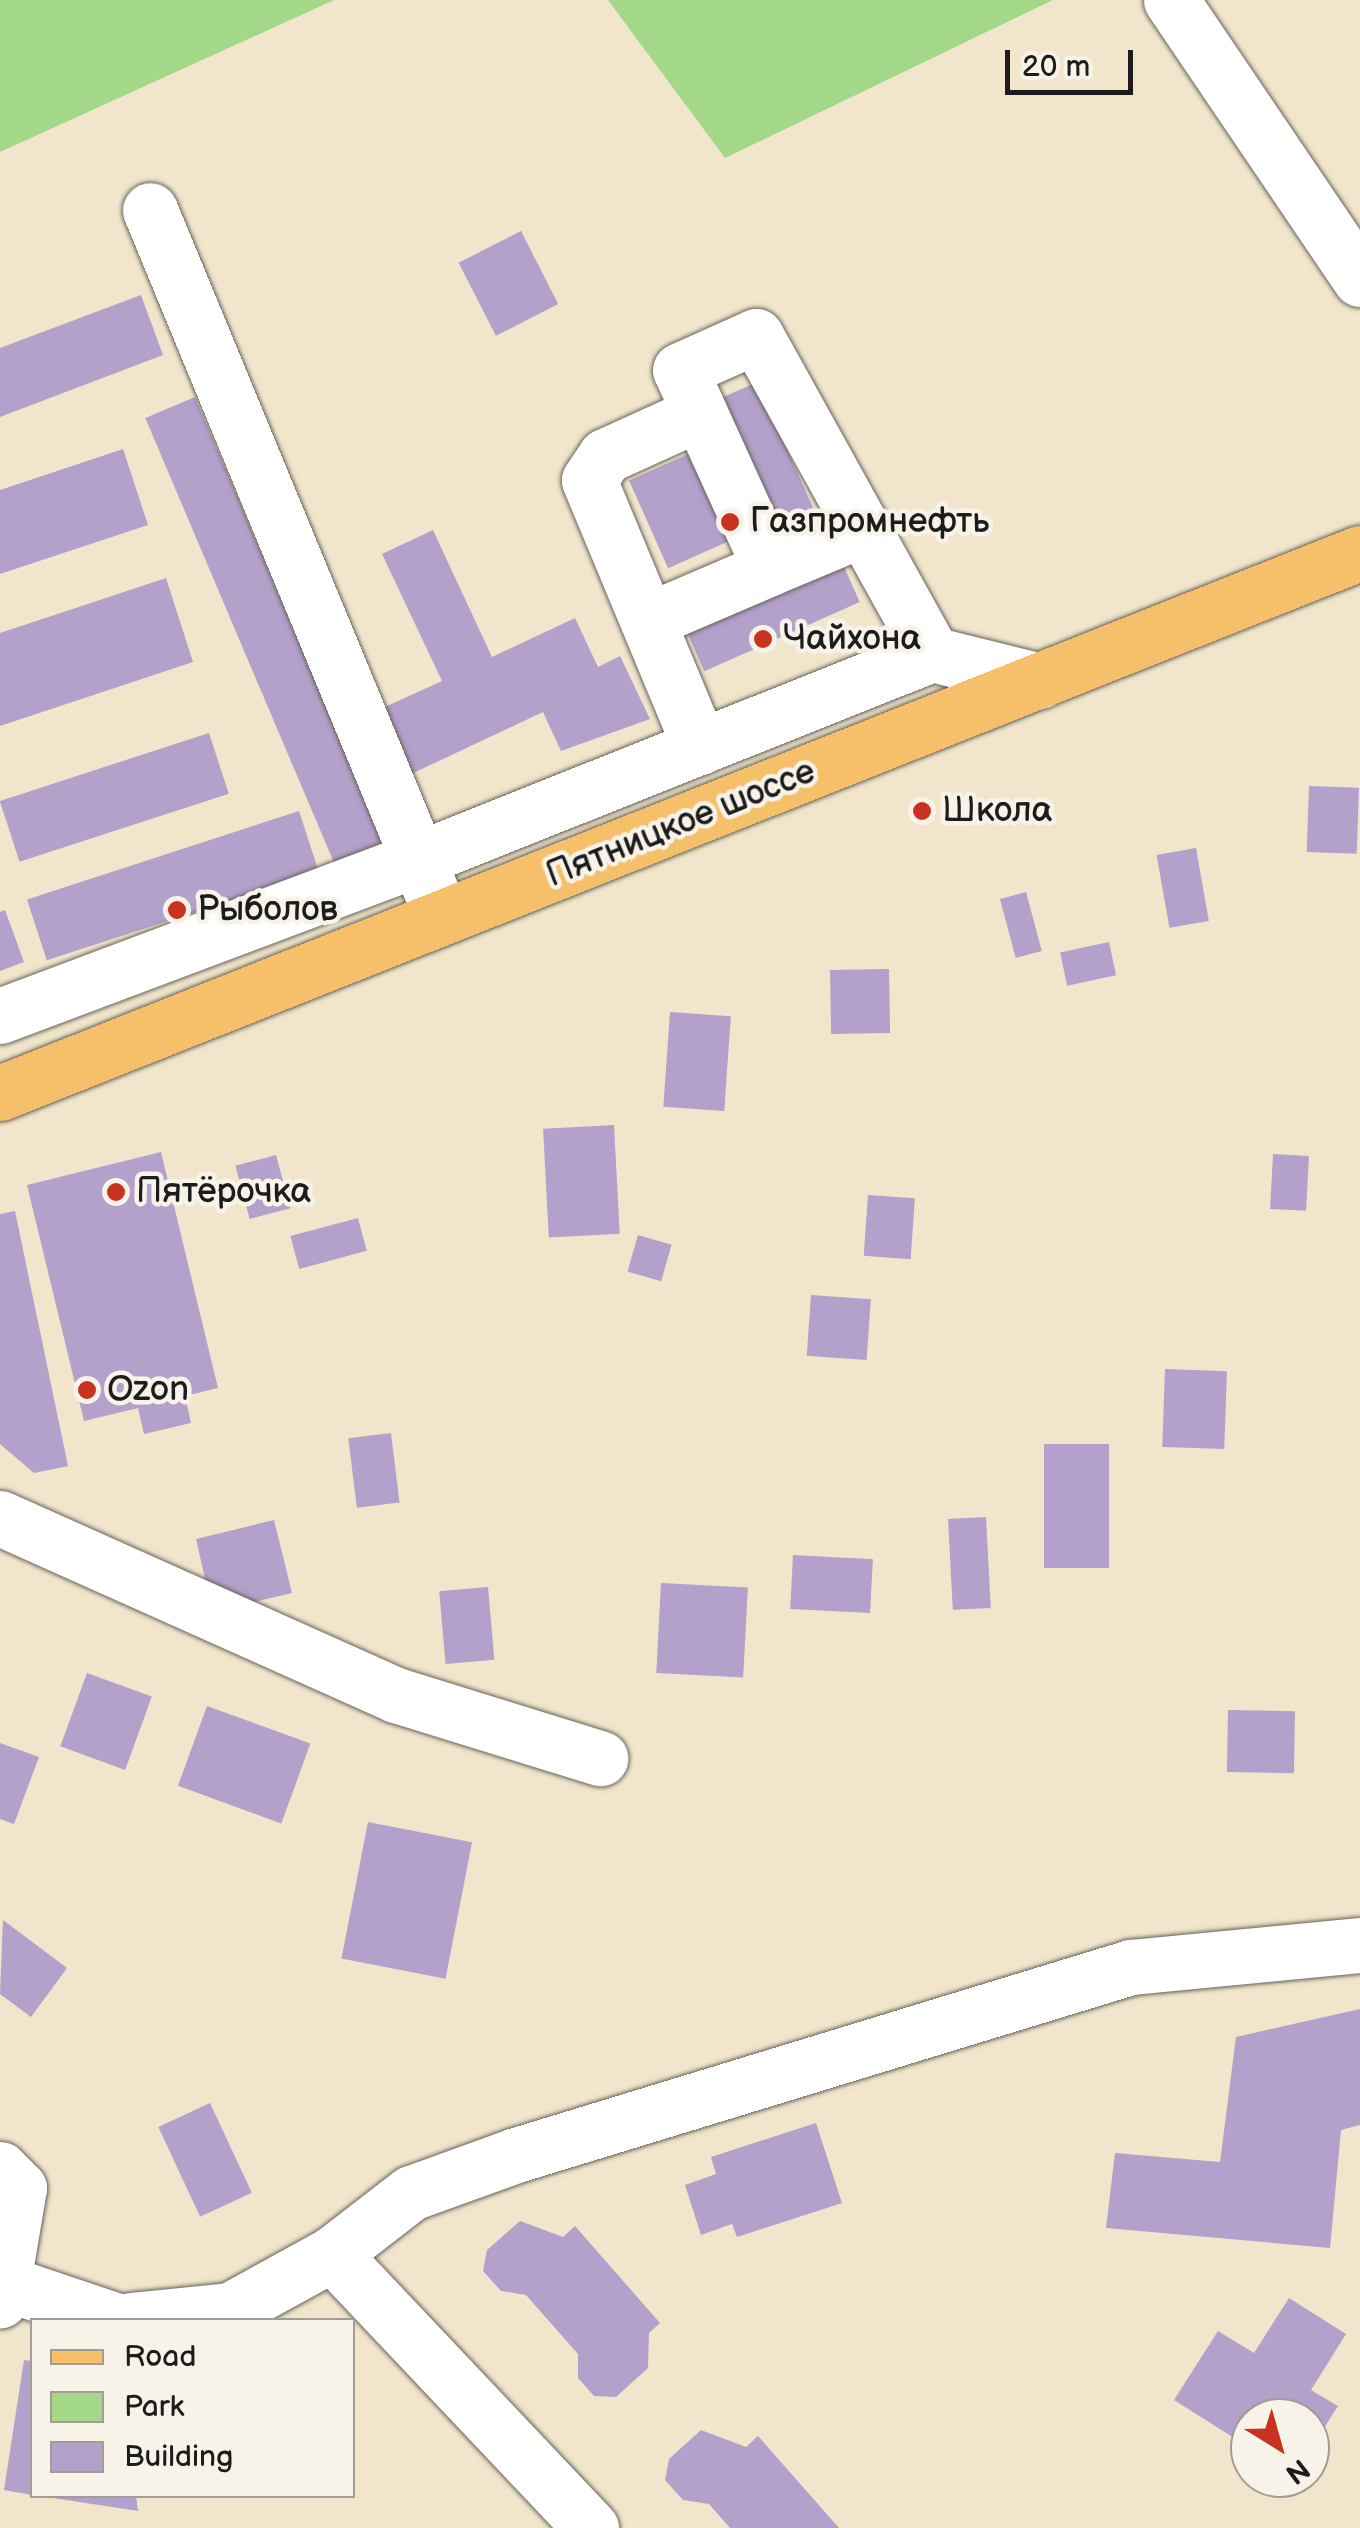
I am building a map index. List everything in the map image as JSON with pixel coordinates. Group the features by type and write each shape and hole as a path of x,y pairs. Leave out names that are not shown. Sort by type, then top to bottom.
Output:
{"main road":[{"name":"Пятницкое шоссе","path":"0,1092 1360,553"}],"street":[{"path":"1171,0 1360,279"},
{"path":"150,210 442,920"},
{"path":"770,568 680,370 756,336 932,654"},
{"path":"700,413 605,456 588,480 650,619 700,747"},
{"path":"650,619 863,528"},
{"path":"0,1016 418,860 932,654 1040,681"},
{"path":"0,1518 396,1694 600,1758"},
{"path":"150,2318 230,2310 332,2254 411,2193 1131,1967 1360,1946"},
{"path":"0,2169 18,2188 1,2291 107,2318"},
{"path":"332,2254 591,2528"}],"green space":[{"path":"0,0 334,0 0,152"},
{"path":"608,0 1053,0 725,158"}],"building":[{"path":"521,231 558,304 496,336 459,263"},
{"path":"141,295 163,355 0,417 0,348"},
{"path":"757,382 819,522 779,540 717,400"},
{"path":"195,397 384,843 334,864 145,418"},
{"path":"123,449 148,525 0,574 0,490"},
{"path":"693,452 732,540 668,568 629,480"},
{"path":"433,530 492,657 575,618 598,667 620,656 650,719 561,751 543,712 407,776 376,711 442,681 382,554"},
{"path":"841,560 860,602 704,671 686,629"},
{"path":"166,578 193,662 0,726 0,633"},
{"path":"209,733 229,794 20,862 0,801"},
{"path":"1309,786 1359,788 1357,854 1307,852"},
{"path":"299,811 319,872 47,960 27,899"},
{"path":"1196,848 1209,921 1169,928 1157,855"},
{"path":"1026,892 1042,951 1016,958 1000,899"},
{"path":"5,910 24,962 0,971 0,912"},
{"path":"1109,942 1116,975 1067,986 1060,952"},
{"path":"889,969 890,1033 831,1034 830,970"},
{"path":"670,1012 731,1016 724,1111 663,1107"},
{"path":"614,1125 620,1234 549,1238 543,1129"},
{"path":"161,1152 218,1388 185,1396 191,1423 144,1434 138,1408 84,1421 27,1185"},
{"path":"1273,1154 1309,1156 1306,1211 1270,1209"},
{"path":"276,1155 290,1208 250,1219 235,1166"},
{"path":"868,1195 915,1198 911,1259 864,1256"},
{"path":"15,1211 68,1466 34,1473 0,1444 0,1214"},
{"path":"358,1218 367,1251 299,1269 290,1236"},
{"path":"638,1235 672,1245 661,1281 628,1272"},
{"path":"811,1295 871,1299 867,1360 807,1356"},
{"path":"1165,1369 1227,1371 1224,1449 1162,1447"},
{"path":"391,1433 400,1502 357,1508 348,1438"},
{"path":"1044,1444 1109,1444 1109,1568 1044,1568"},
{"path":"986,1517 991,1608 953,1610 948,1519"},
{"path":"274,1520 292,1593 229,1608 206,1583 196,1539"},
{"path":"793,1555 873,1559 870,1613 790,1609"},
{"path":"661,1583 748,1588 743,1677 656,1673"},
{"path":"488,1587 494,1660 446,1664 439,1591"},
{"path":"87,1673 152,1697 125,1770 60,1746"},
{"path":"207,1706 310,1744 281,1823 178,1786"},
{"path":"1228,1710 1295,1711 1294,1773 1227,1772"},
{"path":"0,1743 39,1757 14,1824 0,1819"},
{"path":"368,1822 472,1842 446,1979 341,1958"},
{"path":"3,1920 67,1968 31,2017 0,1994"},
{"path":"1360,2009 1360,2125 1341,2130 1330,2248 1106,2228 1115,2153 1220,2162 1236,2037"},
{"path":"210,2103 252,2193 200,2217 158,2127"},
{"path":"816,2123 842,2203 737,2237 732,2224 701,2235 685,2185 716,2174 711,2157"},
{"path":"520,2221 563,2237 575,2226 660,2323 649,2333 648,2368 616,2397 594,2396 578,2378 578,2354 526,2295 501,2291 483,2271 487,2250"},
{"path":"1289,2298 1346,2334 1311,2390 1324,2398 1230,2398 1230,2435 1174,2400 1218,2331 1254,2353"},
{"path":"24,2360 30,2361 30,2495 4,2490"},
{"path":"1330,2401 1338,2406 1330,2419"},
{"path":"701,2430 746,2447 758,2436 839,2528 730,2528 709,2504 683,2500 665,2480 669,2459"},
{"path":"53,2498 136,2498 138,2511"}],"place":[{"name":"Газпромнефть","path":"730,522"},
{"name":"Чайхона","path":"763,639"},
{"name":"Школа","path":"922,811"},
{"name":"Рыболов","path":"177,910"},
{"name":"Пятёрочка","path":"116,1192"},
{"name":"Ozon","path":"87,1390"}]}
